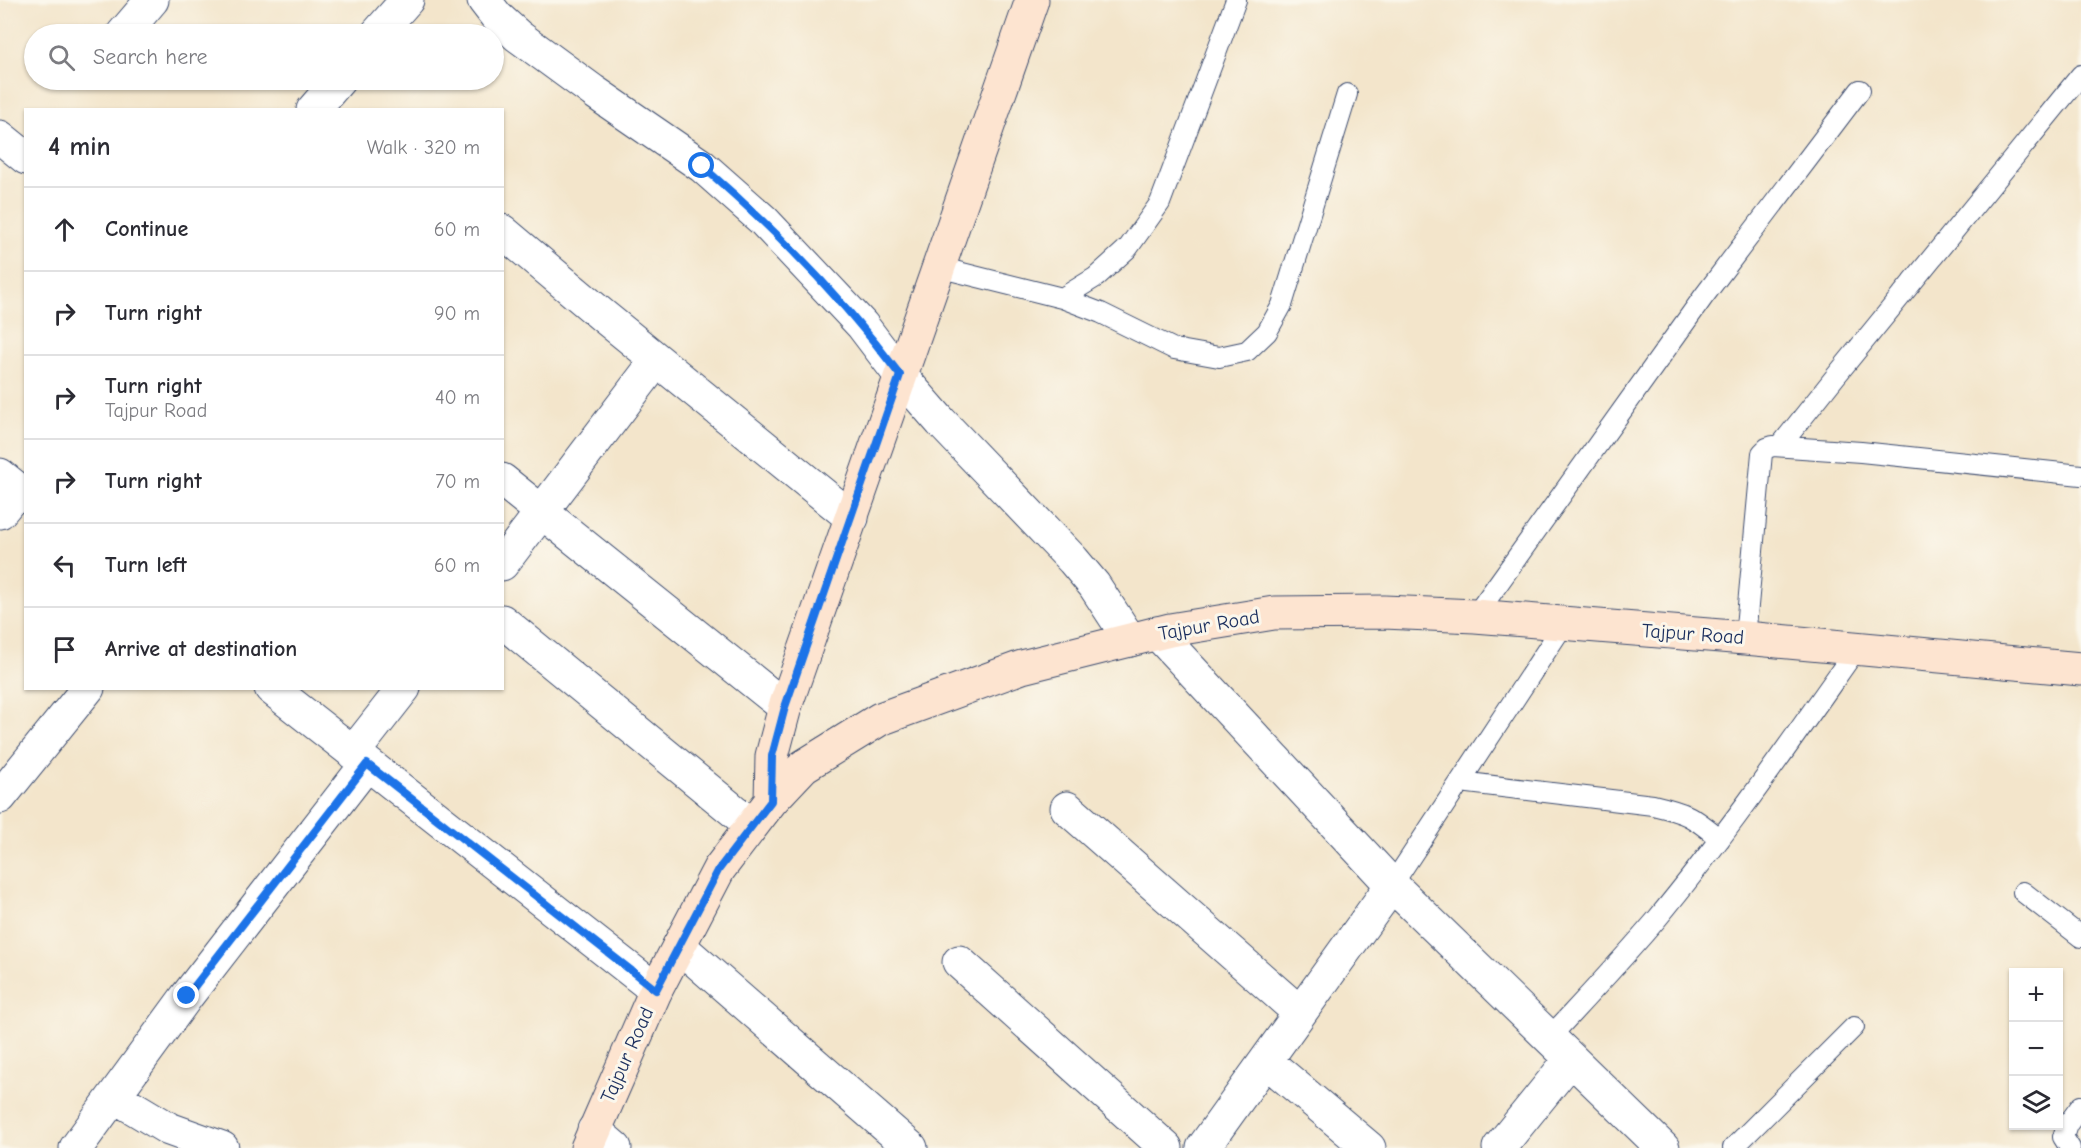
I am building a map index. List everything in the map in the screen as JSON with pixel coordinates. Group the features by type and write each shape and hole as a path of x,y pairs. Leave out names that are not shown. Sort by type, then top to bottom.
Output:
{"main road":[{"path":"761,813 772,756 785,707 1032,0"},
{"name":"Tajpur Road","path":"598,1142 656,990 719,869 761,813 804,766 880,719 1022,667 1144,637 1274,614 1384,612 1475,616 1745,638 2081,669"}],"street":[{"path":"132,24 152,0"},
{"path":"386,24 407,0"},
{"path":"484,0 497,17 518,36 702,166 763,220 862,325 900,375 941,422 1144,637 1392,885 1663,1148"},
{"path":"316,108 331,90"},
{"path":"0,138 24,156"},
{"path":"504,233 852,518"},
{"path":"504,562 657,360"},
{"path":"504,482 785,707"},
{"path":"504,622 761,813"},
{"path":"0,797 86,690"},
{"path":"274,690 656,990"},
{"path":"76,1148 360,759 403,690"},
{"path":"1067,808 1300,1013"},
{"path":"1203,1148 1392,885"},
{"path":"679,946 911,1148"},
{"path":"959,962 1166,1148"},
{"path":"1499,1148 1560,1048"},
{"path":"1266,1061 1369,1148"},
{"path":"114,1096 169,1129 222,1148"}],"lane":[{"path":"1062,298 1096,277 1128,248 1160,204 1236,0"},
{"path":"1780,446 2081,75"},
{"path":"1475,616 1704,296 1860,90"},
{"path":"938,267 1062,298 1174,349 1219,357 1247,351 1268,332 1282,305 1347,94"},
{"path":"1745,638 1762,453 1767,448 1780,446 1861,452 2081,475"},
{"path":"1392,885 1564,624"},
{"path":"1560,1048 1720,839 1857,648"},
{"path":"1460,782 1653,805 1683,812 1720,839"},
{"path":"2023,892 2081,937"},
{"path":"1733,1148 1854,1027"},
{"path":"2062,1144 2067,1125 2081,1106"}],"route":[{"path":"187,996 367,764 656,990 719,869 771,801 772,756 785,707 900,375 862,325 763,220 702,166"}]}
